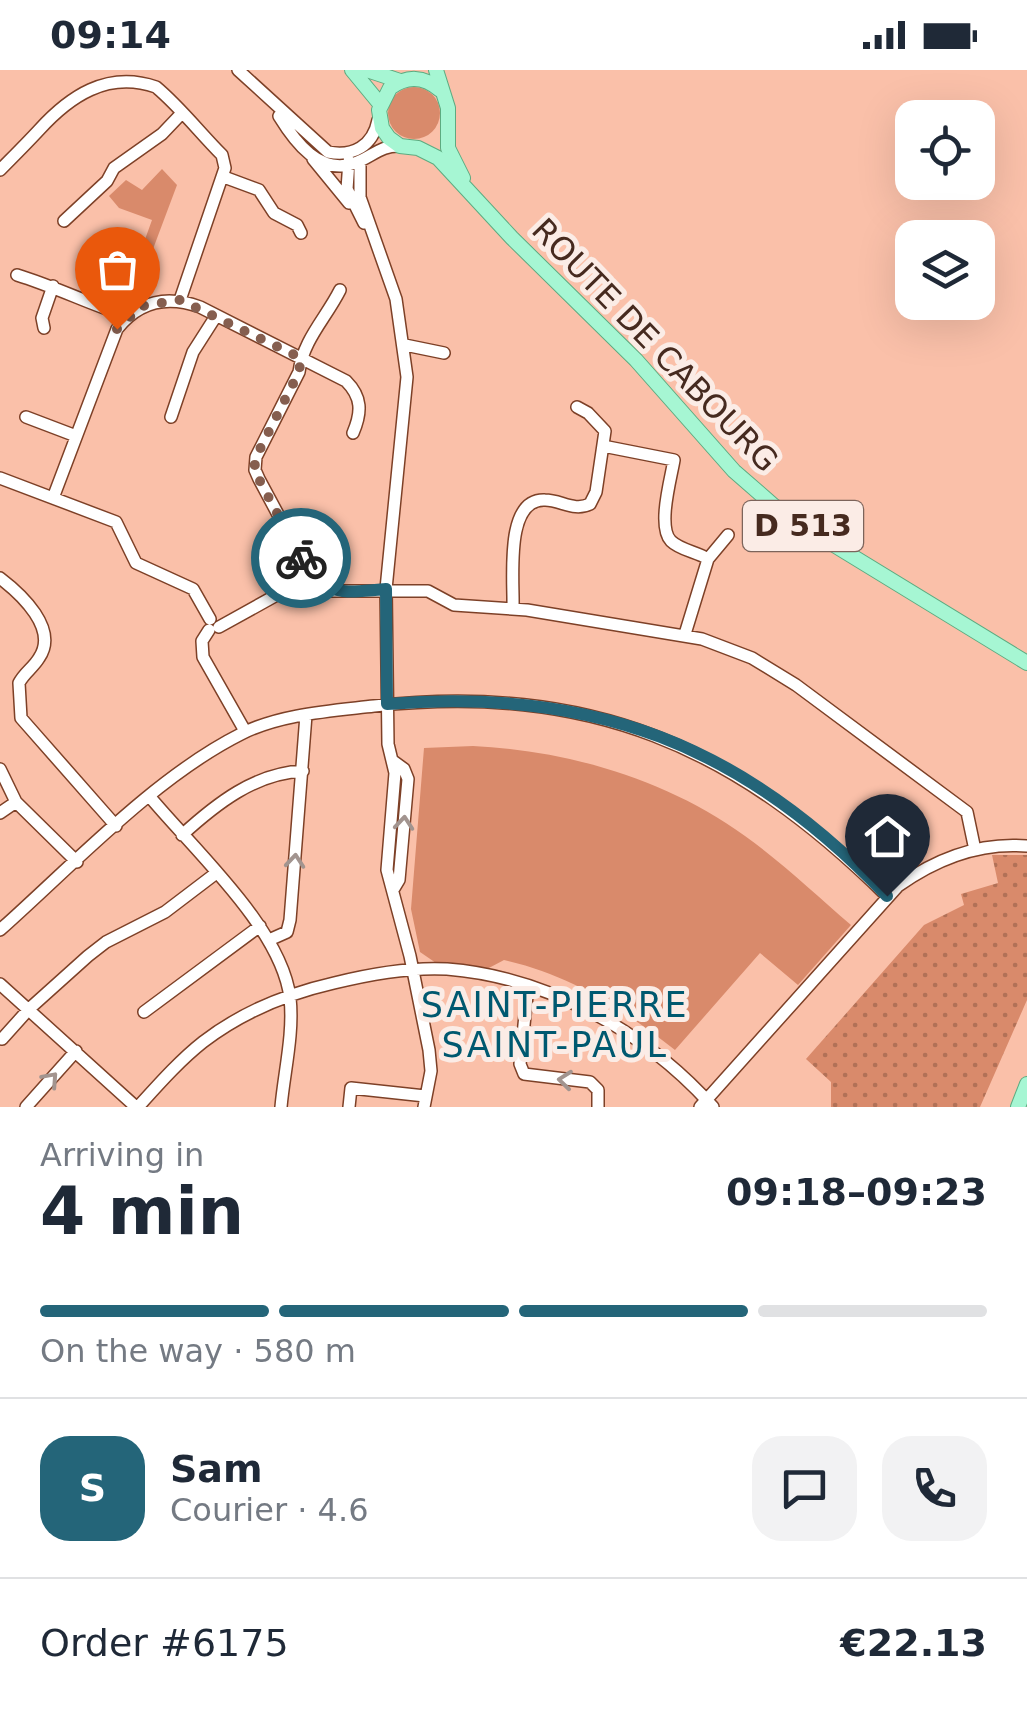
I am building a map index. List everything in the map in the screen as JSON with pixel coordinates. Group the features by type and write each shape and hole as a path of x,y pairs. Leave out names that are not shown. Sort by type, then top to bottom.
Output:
{"main road":[{"path":"352,70 379,110 385,134 400,146 418,148 441,136 446,124 448,108 436,70"},
{"path":"368,70 426,80 440,90"},
{"path":"379,110 390,88 410,76"},
{"name":"D 513","path":"446,124 449,151 470,190"},
{"name":"D 513","path":"418,148 438,158 470,190"},
{"name":"ROUTE DE CABOURG","path":"470,190 512,238 636,360 713,449 774,505 964,624"},
{"name":"D 513","path":"964,624 1027,663"},
{"name":"D 513","path":"964,624 1027,674"},
{"path":"1018,1107 1027,1084"}],"street":[{"path":"238,70 328,152 353,160"},
{"path":"0,170 75,91 99,75 144,80 222,155 224,177 180,300"},
{"path":"272,104 288,130 372,234"},
{"path":"358,214 347,190 353,160 372,138 379,110"},
{"path":"64,221 106,181 114,168 162,134 182,113"},
{"path":"310,156 334,165 385,147 400,146"},
{"path":"349,1107 351,1088 425,1101 431,1070 413,969 393,890 399,880 408,779 404,769 393,761 388,744 386,589 407,377 396,300 372,234 353,160"},
{"path":"224,177 258,190 274,212 298,225 301,233"},
{"path":"17,274 127,316"},
{"path":"44,328 42,318 53,286"},
{"path":"340,290 301,358 299,372 256,457 254,470 311,576 331,591 428,591 454,606 513,608 685,634 752,658 796,685 967,812 975,850"},
{"path":"53,498 117,329 142,306 180,300 346,381 357,392 360,418 353,433"},
{"path":"171,417 194,352 216,316"},
{"path":"404,346 441,350"},
{"path":"513,608 519,516 530,502 546,500 581,509 590,504 596,492 605,431 577,407"},
{"path":"26,417 76,436"},
{"path":"603,446 674,460 666,536 708,560"},
{"path":"0,478 116,522 136,562 192,589 213,626"},
{"path":"685,634 708,560 728,535"},
{"path":"245,732 203,657 202,640 213,626 311,576"},
{"path":"0,578 42,624 46,637 39,658 19,684 21,718 116,826"},
{"path":"0,930 184,768 245,732 306,715 445,699 534,704 618,721 668,739 761,790 805,822 887,896"},
{"path":"269,940 286,932 290,920 306,715"},
{"path":"0,769 16,802 77,862"},
{"path":"182,835 218,804 245,788 276,774 303,771"},
{"path":"150,797 269,940 289,994 281,1107"},
{"path":"0,814 16,802"},
{"path":"0,984 137,1107 202,1043 248,1013 289,994 357,977 413,969 462,971 528,986 583,1007 661,1060 706,1105 887,896 934,862 975,850 1027,846"},
{"path":"2,1040 29,1009 106,942 165,912 215,874"},
{"path":"144,1012 260,926"},
{"path":"528,986 520,1064 524,1074 590,1082 598,1090 598,1107"},
{"path":"26,1107 76,1051"}],"shaded area":[{"path":"414,87 432,95 440,113 432,131 414,139 396,131 388,113 396,95"},
{"path":"162,169 177,185 153,249 143,245 152,220 119,208 109,196 126,180 142,190"},
{"path":"473,746 581,762 683,799 759,846 851,925 798,985 760,953 675,1050 615,1007 551,974 504,960 487,969 436,963 420,952 411,909 424,748"},
{"path":"992,855 1027,855 1027,1000 980,1107 831,1107 831,1082 806,1059 924,925 964,905 961,894 998,883"}],"way so far":[{"path":"117,329 142,306 180,300 301,358 299,372 256,457 254,470 301,558"}],"district":[{"name":"SAINT-PIERRE SAINT-PAUL","path":"555,1025"}],"route":[{"path":"301,558 311,576 331,591 386,589 387,704 445,699 534,704 618,721 668,739 761,790 805,822 887,896"}]}
